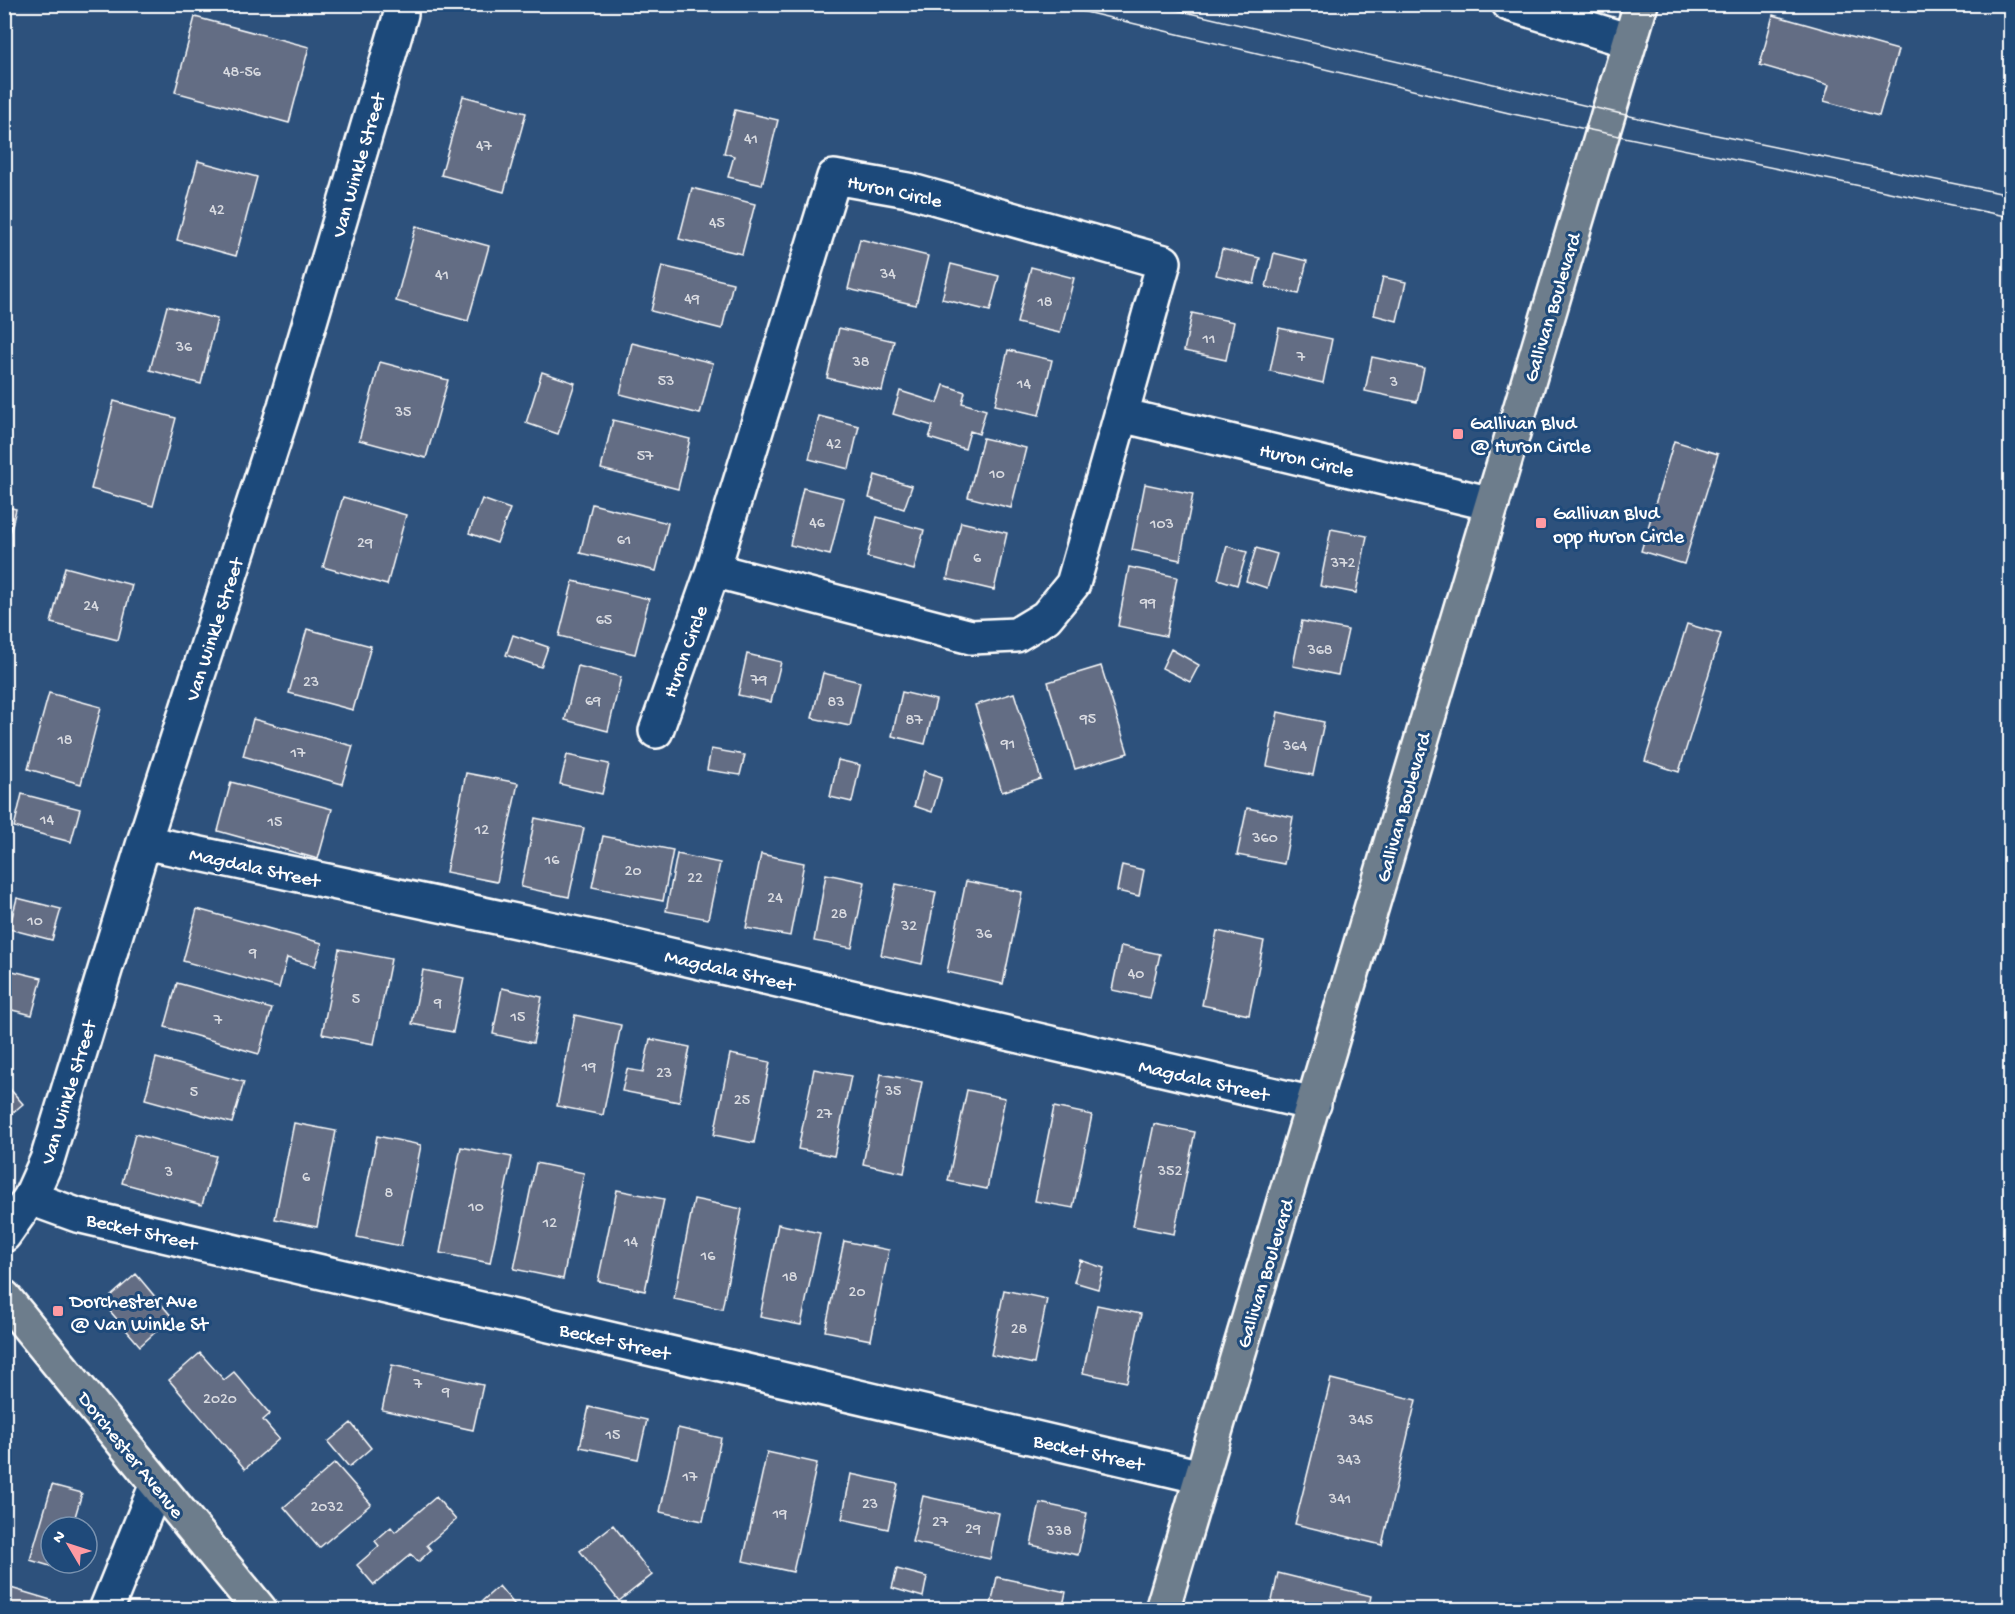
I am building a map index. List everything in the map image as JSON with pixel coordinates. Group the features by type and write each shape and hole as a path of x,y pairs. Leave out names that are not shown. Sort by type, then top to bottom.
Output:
{"main road":[{"name":"Gallivan Boulevard","path":"1162,1610 1641,4"},
{"name":"Dorchester Avenue","path":"4,1297 261,1610"}],"street":[{"path":"1509,4 1630,41"},
{"name":"Van Winkle Street","path":"4,1235 30,1198 46,1160 144,842 285,406 401,14"},
{"name":"Huron Circle","path":"656,732 713,570 834,177 908,190 1164,262 1072,584 1046,617 1016,635 971,637 713,570"},
{"name":"Huron Circle","path":"1121,415 1492,504"},
{"name":"Magdala Street","path":"144,842 605,940 1314,1104"},
{"name":"Becket Street","path":"30,1198 76,1215 1202,1477"},
{"path":"106,1610 157,1484"}],"building":[{"path":"1773,15 1898,50 1879,116 1824,101 1829,85 1760,65"},
{"path":"195,17 309,47 289,123 175,92"},
{"path":"463,96 526,113 504,192 441,175"},
{"path":"735,110 778,120 762,185 728,177 734,156 724,153"},
{"path":"198,161 257,177 236,256 177,240"},
{"path":"692,188 755,204 742,254 679,239"},
{"path":"416,226 489,246 468,321 396,301"},
{"path":"860,239 928,256 916,305 848,289"},
{"path":"1222,249 1260,258 1254,284 1216,275"},
{"path":"1274,253 1307,261 1299,294 1266,287"},
{"path":"951,264 999,276 990,311 942,299"},
{"path":"662,266 733,283 722,329 651,311"},
{"path":"1031,267 1074,278 1060,333 1017,323"},
{"path":"1383,277 1406,282 1397,321 1374,315"},
{"path":"167,306 217,319 201,384 150,370"},
{"path":"1192,313 1234,322 1226,360 1184,351"},
{"path":"839,328 894,341 882,391 827,378"},
{"path":"1279,328 1332,339 1323,383 1270,371"},
{"path":"632,343 713,363 700,414 620,394"},
{"path":"1008,350 1052,360 1039,415 995,405"},
{"path":"1372,357 1424,368 1417,402 1365,391"},
{"path":"380,362 448,380 426,458 359,440"},
{"path":"542,372 575,383 558,434 526,423"},
{"path":"944,385 965,392 962,403 986,410 979,434 970,431 965,449 929,438 933,426 893,414 900,391 938,403"},
{"path":"114,401 176,418 153,506 91,489"},
{"path":"819,416 859,426 849,469 809,459"},
{"path":"613,420 690,439 678,489 601,469"},
{"path":"983,438 1026,448 1011,508 968,497"},
{"path":"1674,441 1718,454 1684,564 1641,551"},
{"path":"875,475 912,486 904,509 869,498"},
{"path":"1145,484 1193,494 1180,560 1132,550"},
{"path":"803,488 844,498 830,555 790,545"},
{"path":"343,497 406,515 387,585 323,567"},
{"path":"482,499 510,509 497,543 469,533"},
{"path":"592,504 668,523 656,571 580,553"},
{"path":"4,506 16,509 8,542 4,541"},
{"path":"877,517 924,530 914,570 867,557"},
{"path":"961,522 1007,533 994,590 947,579"},
{"path":"1331,529 1367,536 1356,593 1320,586"},
{"path":"1227,546 1247,552 1237,585 1218,579"},
{"path":"1256,548 1277,554 1267,588 1246,581"},
{"path":"65,567 132,585 118,640 51,623"},
{"path":"1129,567 1177,577 1166,636 1118,626"},
{"path":"573,581 649,599 635,654 559,636"},
{"path":"1302,621 1348,630 1338,675 1293,666"},
{"path":"1687,624 1721,634 1679,772 1645,761"},
{"path":"307,629 371,646 353,710 289,693"},
{"path":"513,635 548,647 541,667 506,655"},
{"path":"1171,649 1199,665 1190,682 1162,668"},
{"path":"747,654 781,662 771,702 738,695"},
{"path":"578,666 621,677 608,731 565,720"},
{"path":"1101,666 1128,753 1075,769 1048,682"},
{"path":"823,673 860,682 850,726 812,718"},
{"path":"902,692 936,700 925,744 892,736"},
{"path":"49,693 101,707 81,784 28,769"},
{"path":"1014,693 1041,779 1002,792 975,705"},
{"path":"1278,712 1324,722 1313,775 1267,766"},
{"path":"253,719 353,746 342,784 243,756"},
{"path":"711,749 745,755 740,775 707,770"},
{"path":"567,755 609,764 602,794 560,784"},
{"path":"838,760 860,765 852,802 830,797"},
{"path":"924,771 942,777 932,812 914,806"},
{"path":"466,773 518,783 497,882 446,872"},
{"path":"231,782 332,809 318,859 218,831"},
{"path":"22,794 80,809 71,842 14,827"},
{"path":"1247,808 1293,817 1284,864 1237,855"},
{"path":"535,818 584,828 569,897 521,887"},
{"path":"603,836 673,850 663,901 592,887"},
{"path":"677,854 720,863 708,919 666,911"},
{"path":"761,854 804,863 790,936 746,928"},
{"path":"1122,865 1144,870 1139,896 1117,891"},
{"path":"826,874 865,882 852,948 814,941"},
{"path":"966,881 1022,892 1003,984 947,972"},
{"path":"896,884 936,892 922,964 881,955"},
{"path":"17,898 61,909 52,940 9,929"},
{"path":"197,909 322,943 315,966 287,958 279,988 183,961"},
{"path":"1217,931 1264,941 1249,1015 1202,1005"},
{"path":"1121,946 1160,954 1150,998 1112,990"},
{"path":"339,949 391,959 374,1044 322,1034"},
{"path":"4,969 42,978 32,1015 4,1008"},
{"path":"423,970 464,978 453,1032 412,1024"},
{"path":"177,983 272,1009 259,1054 165,1027"},
{"path":"502,988 542,997 533,1043 493,1034"},
{"path":"575,1015 621,1025 603,1115 557,1106"},
{"path":"650,1039 690,1047 679,1102 622,1091 627,1069 643,1072"},
{"path":"730,1054 770,1062 754,1143 714,1135"},
{"path":"156,1058 244,1082 232,1123 145,1099"},
{"path":"814,1069 851,1076 834,1156 798,1149"},
{"path":"881,1074 922,1082 904,1173 863,1164"},
{"path":"4,1082 23,1104 4,1120"},
{"path":"967,1090 1005,1098 987,1189 948,1181"},
{"path":"1054,1107 1092,1115 1073,1208 1035,1201"},
{"path":"294,1123 336,1131 317,1227 275,1219"},
{"path":"1154,1124 1195,1132 1174,1234 1133,1226"},
{"path":"135,1134 216,1156 202,1205 122,1183"},
{"path":"377,1136 421,1145 401,1246 357,1237"},
{"path":"461,1147 512,1157 490,1263 440,1253"},
{"path":"536,1163 584,1173 563,1279 514,1269"},
{"path":"617,1190 664,1199 645,1291 598,1281"},
{"path":"694,1199 742,1209 722,1309 674,1299"},
{"path":"778,1224 820,1233 801,1325 760,1317"},
{"path":"844,1241 889,1250 871,1340 825,1331"},
{"path":"1080,1260 1104,1268 1098,1289 1074,1282"},
{"path":"136,1274 172,1317 140,1346 103,1303"},
{"path":"1004,1290 1047,1299 1034,1364 991,1355"},
{"path":"1097,1305 1141,1314 1127,1382 1083,1373"},
{"path":"200,1353 224,1380 234,1372 270,1414 263,1420 279,1439 245,1469 169,1380"},
{"path":"392,1365 483,1385 473,1430 382,1410"},
{"path":"1331,1379 1416,1400 1382,1545 1295,1524"},
{"path":"589,1407 647,1420 638,1459 580,1447"},
{"path":"351,1423 371,1448 349,1467 328,1442"},
{"path":"678,1428 721,1438 703,1521 660,1512"},
{"path":"767,1452 817,1463 793,1572 743,1561"},
{"path":"335,1463 371,1504 319,1548 284,1507"},
{"path":"851,1474 898,1484 888,1529 842,1519"},
{"path":"52,1485 82,1493 76,1515 43,1515"},
{"path":"923,1496 999,1513 990,1559 912,1542"},
{"path":"436,1497 456,1520 427,1545 431,1550 418,1562 411,1554 374,1585 357,1565 379,1546 375,1541 391,1527 395,1532"},
{"path":"1040,1503 1087,1513 1078,1555 1031,1545"},
{"path":"613,1525 652,1575 619,1601 580,1551"},
{"path":"39,1529 39,1563 30,1560"},
{"path":"897,1569 927,1577 923,1597 892,1588"},
{"path":"1278,1573 1371,1596 1368,1610 1270,1610"},
{"path":"997,1577 1066,1592 1062,1610 990,1610"},
{"path":"4,1586 51,1600 49,1610 4,1610"},
{"path":"499,1586 519,1610 472,1610"}],"tram line":[{"path":"1052,4 1513,114 2010,217"},
{"path":"1151,4 1677,127 2010,195"}],"place":[{"name":"Gallivan Blvd @ Huron Circle","path":"1458,434"},
{"name":"Gallivan Blvd opp Huron Circle","path":"1541,523"},
{"name":"Dorchester Ave @ Van Winkle St","path":"58,1311"}]}
